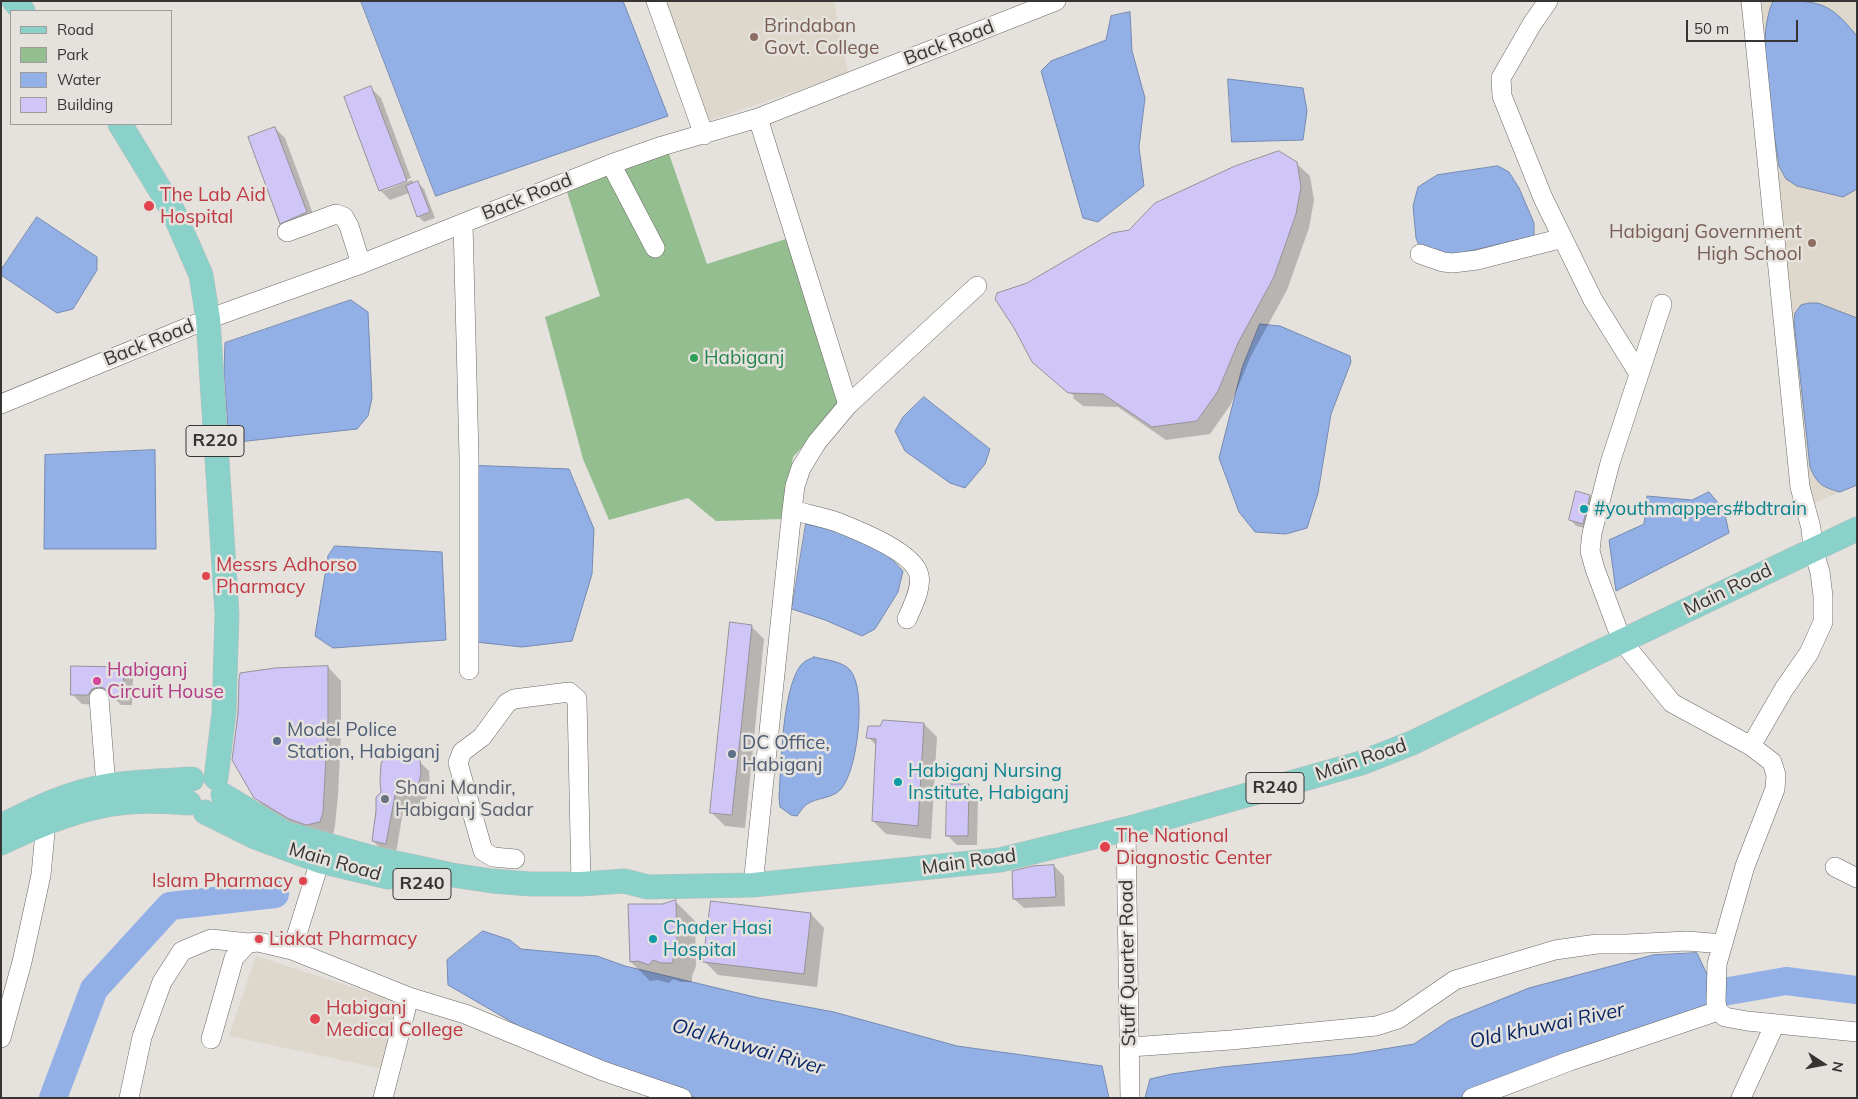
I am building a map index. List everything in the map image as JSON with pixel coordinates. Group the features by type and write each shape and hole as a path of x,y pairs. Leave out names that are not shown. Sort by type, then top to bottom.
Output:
{"main road":[{"name":"R220","path":"121,125 173,211 201,275 208,319 222,562 227,614 224,712 208,782"},
{"name":"Main Road","path":"1,826 42,806 76,794 108,795 208,782 285,833 323,853 378,859 452,875 531,884 581,884 624,881 648,887 754,885 1000,860 1126,829 1361,763 1412,743 1857,529"},
{"path":"208,782 217,807 197,807 186,791 188,784 208,782"},
{"name":"Main Road","path":"1,843 108,795 131,802 197,807 255,837 323,853 429,885 490,895 561,900 625,897 648,887"}],"street":[{"path":"656,1 704,135"},
{"name":"Back Road","path":"1,404 208,319 361,264 611,164 662,146 758,118 1056,1"},
{"path":"1548,1 1532,24 1501,78 1502,96 1544,198 1593,300 1639,374"},
{"path":"1751,1 1799,478 1824,596 1823,622 1810,653 1784,689 1751,746"},
{"path":"758,118 848,405"},
{"path":"611,164 655,248"},
{"path":"287,232 336,214 344,217 349,226 361,264"},
{"path":"463,223 469,458 469,670"},
{"path":"1420,254 1443,262 1453,263 1477,260 1563,238"},
{"path":"754,885 792,510 795,486 801,468 817,442 848,405 977,286"},
{"path":"1662,304 1610,463 1592,533 1590,551 1622,641 1672,703 1751,746 1772,762 1776,775 1774,789 1745,866 1717,964 1717,1006 1725,1017 1857,1032"},
{"path":"792,510 836,522 876,539 907,558 916,567 920,577 918,589 907,619"},
{"path":"515,859 493,857 483,851 458,763 462,752 482,737 507,703 514,699 569,692 577,699 581,884"},
{"path":"99,698 108,795"},
{"path":"1,1038 22,962 39,884 46,822"},
{"name":"Stuff Quarter Road","path":"1126,829 1130,1098"},
{"path":"292,950 323,853"},
{"path":"1835,867 1857,878"},
{"path":"129,1098 142,1037 162,982 182,951 211,939 248,943 258,942 292,950 409,998 465,1014 602,1071 682,1098"},
{"path":"1130,1047 1376,1026 1398,1019 1454,980 1555,950 1597,944 1687,941 1723,944"},
{"path":"211,1039 234,958 248,943"},
{"path":"383,1098 409,998"},
{"path":"1472,1098 1717,1006"},
{"path":"1742,1098 1775,1024"}],"shaded area":[{"name":"Brindaban Govt. College","path":"654,1 834,1 848,73 700,124"},
{"name":"Habiganj Government High School","path":"1740,1 1857,1 1857,485 1798,510 1755,115"},
{"name":"Habiganj Medical College","path":"256,956 399,1002 383,1069 229,1036"}],"green space":[{"name":"Habiganj","path":"667,148 707,264 789,238 847,399 793,457 783,519 716,521 688,498 609,520 583,459 545,317 600,296 567,192"}],"water":[{"path":"361,1 623,1 668,116 436,196"},
{"path":"1773,1 1801,1 1821,5 1838,15 1857,36 1857,189 1843,197 1797,186 1786,179 1779,166 1769,105 1765,59 1765,38"},
{"path":"1130,12 1132,51 1145,98 1139,147 1144,186 1098,222 1083,218 1041,71 1051,61 1106,40 1111,16"},
{"path":"1228,79 1303,88 1307,111 1303,140 1232,142"},
{"path":"1498,166 1509,172 1519,188 1534,223 1534,236 1440,258 1422,253 1416,238 1413,206 1418,187 1437,175"},
{"path":"37,217 97,257 97,270 73,309 57,313 1,275 1,270"},
{"path":"351,300 368,312 372,398 368,416 357,429 229,443 224,373 225,343"},
{"path":"1818,303 1857,318 1857,485 1840,492 1821,484 1810,467 1794,321 1795,313 1801,305"},
{"path":"1260,324 1280,326 1350,356 1351,362 1331,414 1318,493 1307,528 1286,534 1255,532 1239,512 1219,458 1242,368"},
{"path":"924,397 990,449 985,464 965,488 950,483 905,451 895,431 903,417"},
{"path":"155,450 156,549 44,549 45,455"},
{"path":"465,465 569,469 594,529 592,574 572,641 522,647 466,641"},
{"path":"1709,492 1724,510 1729,533 1616,591 1609,540 1644,524 1647,496 1692,500"},
{"path":"806,524 854,535 883,550 903,571 898,592 875,629 862,636 825,620 792,609"},
{"path":"335,546 442,552 446,640 333,648 315,636 328,556"},
{"path":"814,657 838,663 850,670 855,680 858,694 858,730 852,765 841,789 833,795 807,804 797,816 791,815 780,807 779,798 786,709 795,676 802,664"},
{"path":"483,931 510,940 521,949 597,956 625,966 759,998 834,1012 957,1046 1102,1066 1109,1098 696,1098 548,1043 448,985 447,960"},
{"path":"1697,953 1713,987 1703,1015 1466,1098 1145,1098 1150,1079 1222,1067 1353,1054 1414,1044 1450,1020 1529,988 1653,955"}],"building":[{"path":"371,86 407,181 379,191 344,97"},
{"path":"275,127 307,212 280,224 248,137"},
{"path":"1279,151 1297,162 1301,187 1296,214 1274,277 1238,343 1218,391 1197,421 1152,427 1103,394 1068,393 1032,362 1014,328 995,299 997,293 1027,283 1112,233 1129,230 1155,203 1235,166"},
{"path":"418,181 430,212 417,217 406,186"},
{"name":"#youthmappers#bdtrain","path":"1576,491 1590,495 1583,524 1569,520"},
{"path":"730,622 752,625 732,815 710,813"},
{"name":"Habiganj Circuit House","path":"71,666 124,667 123,696 110,696 104,688 99,687 92,689 88,695 71,695"},
{"name":"Model Police Station, Habiganj","path":"328,666 328,721 323,812 320,822 306,825 289,819 254,798 232,760 238,714 239,679 240,673 275,668"},
{"name":"Habiganj Nursing Institute, Habiganj","path":"883,720 924,723 918,826 872,821 876,739 866,738 868,726 880,726"},
{"name":"Shani Mandir, Habiganj Sadar","path":"385,756 414,757 420,760 421,774 418,786 412,793 407,796 395,795 386,844 372,841 376,797 381,792 381,764"},
{"path":"947,784 969,784 968,836 946,836"},
{"path":"1054,865 1056,897 1013,899 1012,871 1033,866"},
{"name":"Chader Hasi Hospital","path":"676,900 677,946 673,956 673,963 661,963 653,960 649,965 638,961 630,962 628,904 662,904"},
{"path":"711,901 811,913 804,974 703,962"}],"waterway":[{"name":"Old khuwai River","path":"53,1098 94,989 170,906 275,894"},
{"name":"Old khuwai River","path":"1689,998 1786,981 1857,990"}],"place":[{"name":"Brindaban Govt. College","path":"754,37"},
{"name":"The Lab Aid Hospital","path":"149,206"},
{"name":"Habiganj Government High School","path":"1812,243"},
{"name":"Habiganj","path":"694,358"},
{"name":"#youthmappers#bdtrain","path":"1584,509"},
{"name":"Messrs Adhorso Pharmacy","path":"206,576"},
{"name":"Habiganj Circuit House","path":"97,681"},
{"name":"Model Police Station, Habiganj","path":"277,741"},
{"name":"DC Office, Habiganj","path":"732,754"},
{"name":"Habiganj Nursing Institute, Habiganj","path":"898,782"},
{"name":"Shani Mandir, Habiganj Sadar","path":"385,799"},
{"name":"The National Diagnostic Center","path":"1105,847"},
{"name":"Islam Pharmacy","path":"303,881"},
{"name":"Liakat Pharmacy","path":"259,939"},
{"name":"Chader Hasi Hospital","path":"653,939"},
{"name":"Habiganj Medical College","path":"315,1019"}]}
